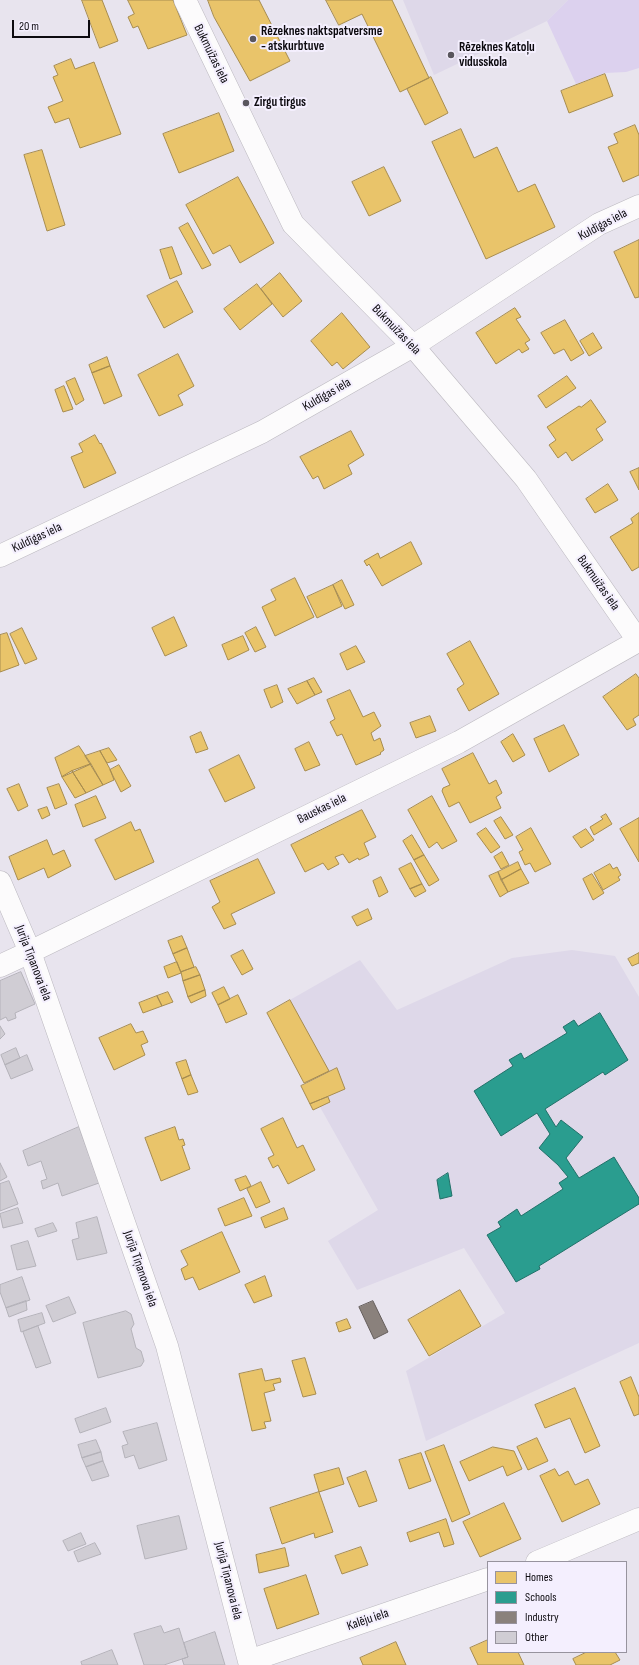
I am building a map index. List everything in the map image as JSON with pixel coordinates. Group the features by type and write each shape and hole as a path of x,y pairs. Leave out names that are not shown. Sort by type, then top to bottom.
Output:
{"street":[{"name":"Bukmuižas iela","path":"185,0 293,224 413,346 526,479 639,642"},
{"name":"Kuldīgas iela","path":"0,556 262,432 413,346 598,224 639,206"},
{"name":"Bauskas iela","path":"0,966 459,742 639,642"},
{"name":"Jurija Tiņanova iela","path":"0,882 30,952 167,1346 249,1663"},
{"path":"539,1561 639,1519"},
{"name":"Kalēju iela","path":"249,1663 487,1579"}],"shaded area":[{"name":"Rēzeknes Katoļu vidusskola","path":"403,0 568,0 547,21 434,75"},
{"path":"568,0 639,0 639,68 626,72 605,73 576,84 547,21"},
{"path":"572,950 615,956 639,997 639,1343 426,1441 406,1371 505,1313 464,1248 357,1290 328,1241 378,1210 267,1013 360,960 397,1010 512,958"}],"building: Homes":[{"path":"82,0 102,0 118,41 100,48"},
{"path":"128,0 173,0 187,35 148,49 138,26 133,28 128,17 134,14"},
{"name":"Rēzeknes naktspatversme - atskurbtuve","path":"208,0 259,0 290,61 250,81 214,17"},
{"path":"326,0 392,0 429,78 400,92 362,14 339,25"},
{"path":"71,59 75,69 94,62 121,134 80,148 69,118 55,123 48,107 63,101 53,77 58,75 54,66"},
{"path":"605,74 613,96 569,113 561,91"},
{"path":"431,77 448,113 425,125 407,89"},
{"path":"219,113 234,151 179,173 163,134"},
{"path":"635,125 639,135 639,175 623,182 608,147 618,143 614,134"},
{"path":"461,129 474,158 497,147 518,192 535,184 555,227 486,259 432,142"},
{"path":"42,150 65,225 47,231 24,155"},
{"path":"384,167 401,201 369,216 352,182"},
{"path":"238,177 274,243 240,263 230,245 213,254 186,205"},
{"path":"188,223 211,265 202,269 179,228"},
{"path":"639,240 639,297 635,298 614,252"},
{"path":"172,247 182,274 170,279 160,250"},
{"path":"280,273 302,301 283,317 261,289"},
{"path":"177,281 193,312 164,328 147,296"},
{"path":"257,284 272,304 240,330 224,309"},
{"path":"515,308 521,317 516,319 530,340 525,343 529,349 522,353 519,349 496,364 476,333"},
{"path":"342,313 370,347 343,369 337,362 332,366 311,341"},
{"path":"565,320 584,353 571,361 564,349 554,354 541,333"},
{"path":"593,333 602,348 589,356 580,341"},
{"path":"178,354 194,386 178,395 183,405 159,416 138,375"},
{"path":"107,357 110,366 92,373 89,365"},
{"path":"110,366 122,396 104,404 92,373"},
{"path":"567,376 576,388 546,408 538,396"},
{"path":"75,378 84,400 76,405 66,382"},
{"path":"64,386 73,409 63,412 55,390"},
{"path":"591,400 606,422 596,429 603,440 572,461 566,452 558,458 549,445 556,440 547,427"},
{"path":"351,431 364,455 348,465 352,474 324,489 318,476 313,479 300,457"},
{"path":"95,435 100,444 101,443 116,473 84,488 71,457 83,452 79,444"},
{"path":"639,468 639,490 630,472"},
{"path":"608,484 618,500 595,513 586,499"},
{"path":"639,513 639,567 632,571 610,537 633,523 631,519"},
{"path":"411,542 422,564 382,586 369,564 367,566 364,561 378,553 380,558"},
{"path":"295,578 314,617 275,636 262,607 276,600 271,590"},
{"path":"342,580 354,605 345,609 333,585"},
{"path":"333,585 342,606 317,618 307,597"},
{"path":"174,617 187,646 165,656 152,628"},
{"path":"256,627 266,647 255,652 245,633"},
{"path":"22,628 37,659 25,664 10,634"},
{"path":"7,633 19,665 0,672 0,635"},
{"path":"243,636 249,650 228,660 222,645"},
{"path":"470,641 499,694 469,711 457,689 464,684 447,654"},
{"path":"356,646 365,662 347,670 340,654"},
{"path":"636,674 639,678 639,715 633,719 636,725 627,730 603,697"},
{"path":"314,678 322,692 315,695 307,681"},
{"path":"307,681 315,695 297,704 288,689"},
{"path":"277,685 283,702 271,708 264,690"},
{"path":"350,690 363,717 374,712 381,726 371,733 374,741 380,738 384,750 380,753 381,754 356,765 342,734 337,736 330,722 335,719 327,700"},
{"path":"430,716 436,731 416,738 410,723"},
{"path":"564,725 579,755 549,772 534,739"},
{"path":"201,732 208,749 196,753 190,737"},
{"path":"513,734 525,755 513,762 501,742"},
{"path":"309,742 320,765 305,771 295,749"},
{"path":"79,746 91,764 62,777 55,758"},
{"path":"109,748 117,760 107,763 100,751"},
{"path":"100,751 114,780 103,785 85,756"},
{"path":"473,753 489,784 496,780 502,793 496,797 501,808 470,823 459,802 449,807 442,791 443,788 450,785 442,769"},
{"path":"239,755 255,788 225,802 209,770"},
{"path":"91,764 103,785 86,793 72,771"},
{"path":"119,765 131,786 121,792 110,770"},
{"path":"72,771 86,793 75,798 62,777"},
{"path":"19,784 28,806 18,811 7,789"},
{"path":"59,784 67,804 55,809 47,788"},
{"path":"96,796 106,818 83,827 75,805"},
{"path":"432,796 457,841 442,849 437,842 429,848 408,810"},
{"path":"47,807 50,815 42,819 38,810"},
{"path":"362,810 376,837 364,843 369,855 359,860 358,858 349,863 343,854 335,857 339,864 328,870 323,863 305,872 291,845"},
{"path":"606,814 612,824 594,835 590,827 603,819 601,817"},
{"path":"501,817 513,835 505,839 494,821"},
{"path":"639,818 639,862 620,829"},
{"path":"131,822 135,831 140,829 154,862 115,880 95,840"},
{"path":"486,828 500,847 491,853 477,834"},
{"path":"531,828 551,864 535,872 530,863 525,865 519,852 523,850 516,837"},
{"path":"586,829 594,840 581,848 573,837"},
{"path":"412,835 424,855 414,860 403,841"},
{"path":"47,840 53,855 64,850 71,866 48,878 44,868 18,880 9,857"},
{"path":"502,852 509,865 501,869 494,857"},
{"path":"424,855 439,880 429,886 414,860"},
{"path":"258,859 275,893 231,914 236,924 224,929 212,907 220,902 210,881"},
{"path":"518,862 521,869 501,880 498,872"},
{"path":"411,863 422,884 410,889 399,869"},
{"path":"610,864 613,869 617,867 621,875 618,877 620,880 603,890 594,873"},
{"path":"521,869 529,883 508,892 501,880"},
{"path":"498,872 508,892 500,897 489,876"},
{"path":"592,874 604,893 593,900 583,879"},
{"path":"381,877 388,892 379,897 373,881"},
{"path":"422,884 426,891 415,897 410,889"},
{"path":"368,909 372,919 357,926 352,917"},
{"path":"182,936 187,948 173,954 168,941"},
{"path":"187,948 194,967 181,972 173,954"},
{"path":"243,950 253,969 242,975 231,956"},
{"path":"639,953 639,963 632,966 628,959"},
{"path":"177,962 181,973 168,978 164,967"},
{"path":"196,967 200,975 183,981 181,972"},
{"path":"200,975 205,990 188,997 183,981"},
{"path":"224,987 230,999 218,1005 212,993"},
{"path":"205,990 206,996 191,1003 188,997"},
{"path":"168,992 173,1002 162,1006 157,996"},
{"path":"238,995 247,1014 226,1023 218,1005"},
{"path":"157,996 162,1006 143,1013 139,1003"},
{"path":"290,1000 329,1071 304,1083 267,1013"},
{"path":"131,1024 136,1033 143,1031 148,1042 141,1045 145,1055 114,1070 99,1038"},
{"path":"186,1060 191,1075 182,1079 176,1063"},
{"path":"337,1068 345,1089 310,1104 301,1086"},
{"path":"191,1075 198,1092 188,1095 182,1079"},
{"path":"328,1097 330,1102 313,1110 310,1104"},
{"path":"283,1118 297,1148 303,1145 315,1170 288,1184 278,1165 273,1168 268,1158 274,1155 261,1129"},
{"path":"175,1127 179,1140 183,1139 185,1145 182,1146 190,1169 161,1181 145,1138"},
{"path":"246,1176 251,1186 240,1191 235,1180"},
{"path":"261,1182 270,1202 256,1208 247,1189"},
{"path":"244,1198 252,1216 225,1226 218,1209"},
{"path":"284,1208 288,1219 265,1228 261,1218"},
{"path":"222,1232 240,1272 199,1290 193,1277 185,1280 181,1269 188,1265 181,1251"},
{"path":"265,1276 272,1296 254,1303 245,1285"},
{"path":"460,1290 481,1326 429,1356 408,1320"},
{"path":"347,1319 351,1328 339,1332 336,1323"},
{"path":"305,1358 316,1394 303,1397 292,1361"},
{"path":"262,1369 265,1381 280,1378 281,1382 273,1384 275,1390 264,1393 271,1421 264,1422 266,1428 252,1431 239,1374"},
{"path":"631,1377 639,1397 639,1414 634,1416 620,1382"},
{"path":"575,1388 600,1446 585,1453 570,1418 545,1428 535,1405"},
{"path":"537,1438 548,1461 528,1470 517,1447"},
{"path":"444,1445 470,1514 452,1522 425,1452"},
{"path":"493,1447 514,1451 522,1469 507,1476 503,1466 469,1481 460,1462"},
{"path":"421,1453 431,1481 409,1489 399,1460"},
{"path":"339,1468 344,1484 319,1492 314,1475"},
{"path":"555,1469 559,1476 568,1471 575,1485 588,1479 600,1504 562,1522 540,1476"},
{"path":"366,1471 377,1501 359,1507 347,1478"},
{"path":"319,1492 333,1532 315,1538 314,1533 282,1544 270,1508"},
{"path":"504,1503 521,1539 480,1557 463,1522"},
{"path":"446,1519 454,1544 444,1547 439,1532 410,1542 407,1533"},
{"path":"361,1547 368,1565 342,1574 335,1556"},
{"path":"285,1548 289,1566 259,1573 256,1555"},
{"path":"306,1575 319,1614 277,1629 264,1589"},
{"path":"487,1640 487,1653 518,1653 524,1665 478,1665 470,1648"},
{"path":"396,1642 406,1665 363,1665 360,1658"},
{"path":"585,1653 616,1653 620,1660 610,1665 576,1665 573,1659"}],"building: Schools":[{"path":"600,1013 628,1060 605,1075 603,1072 545,1109 556,1127 561,1120 583,1137 566,1158 579,1178 614,1157 639,1198 639,1204 539,1266 540,1269 516,1282 487,1235 501,1227 498,1222 517,1209 521,1216 563,1189 559,1183 568,1177 558,1165 539,1148 550,1134 537,1113 501,1136 474,1091 513,1066 509,1060 521,1053 524,1059 567,1033 563,1027 574,1020 578,1026"},
{"path":"448,1173 452,1196 440,1199 437,1180"}],"building: Industry":[{"path":"373,1301 388,1332 374,1339 359,1307"}],"building: Other":[{"path":"21,972 35,1004 15,1013 16,1018 8,1021 6,1017 0,1020 0,981"},
{"path":"0,1026 5,1034 0,1039"},
{"path":"16,1048 20,1058 5,1065 1,1055"},
{"path":"27,1055 33,1070 11,1079 5,1065"},
{"path":"79,1127 99,1183 62,1196 58,1183 43,1189 41,1181 47,1179 41,1161 28,1166 23,1151"},
{"path":"0,1163 7,1177 0,1181"},
{"path":"9,1181 18,1204 0,1211 0,1184"},
{"path":"18,1208 23,1223 3,1228 0,1214"},
{"path":"97,1217 107,1253 77,1260 72,1240 79,1238 76,1223"},
{"path":"53,1223 57,1231 38,1237 35,1229"},
{"path":"28,1241 36,1266 17,1270 11,1246"},
{"path":"22,1277 30,1300 6,1308 0,1292 0,1285"},
{"path":"69,1297 76,1313 53,1322 46,1306"},
{"path":"26,1301 27,1310 9,1317 6,1308"},
{"path":"126,1311 131,1314 134,1324 131,1329 136,1348 141,1351 144,1361 141,1366 98,1378 83,1323"},
{"path":"42,1313 45,1323 21,1332 18,1320"},
{"path":"38,1326 51,1363 36,1368 23,1332"},
{"path":"106,1408 111,1422 80,1433 75,1419"},
{"path":"157,1423 167,1460 139,1469 134,1455 125,1458 122,1446 128,1444 123,1432"},
{"path":"96,1440 101,1452 82,1458 78,1445"},
{"path":"101,1452 103,1461 86,1467 82,1458"},
{"path":"103,1461 109,1476 92,1481 86,1467"},
{"path":"179,1516 187,1549 145,1559 137,1526"},
{"path":"81,1533 86,1544 68,1551 63,1541"},
{"path":"95,1543 101,1554 78,1562 74,1552"},
{"path":"161,1626 164,1633 179,1628 188,1657 164,1665 144,1665 134,1634"},
{"path":"215,1632 225,1665 184,1665 182,1659 188,1657 184,1643"},
{"path":"112,1650 118,1665 82,1665 81,1662"}],"place":[{"name":"Rēzeknes naktspatversme - atskurbtuve","path":"253,39"},
{"name":"Rēzeknes Katoļu vidusskola","path":"451,55"},
{"name":"Zirgu tirgus","path":"246,103"}]}
